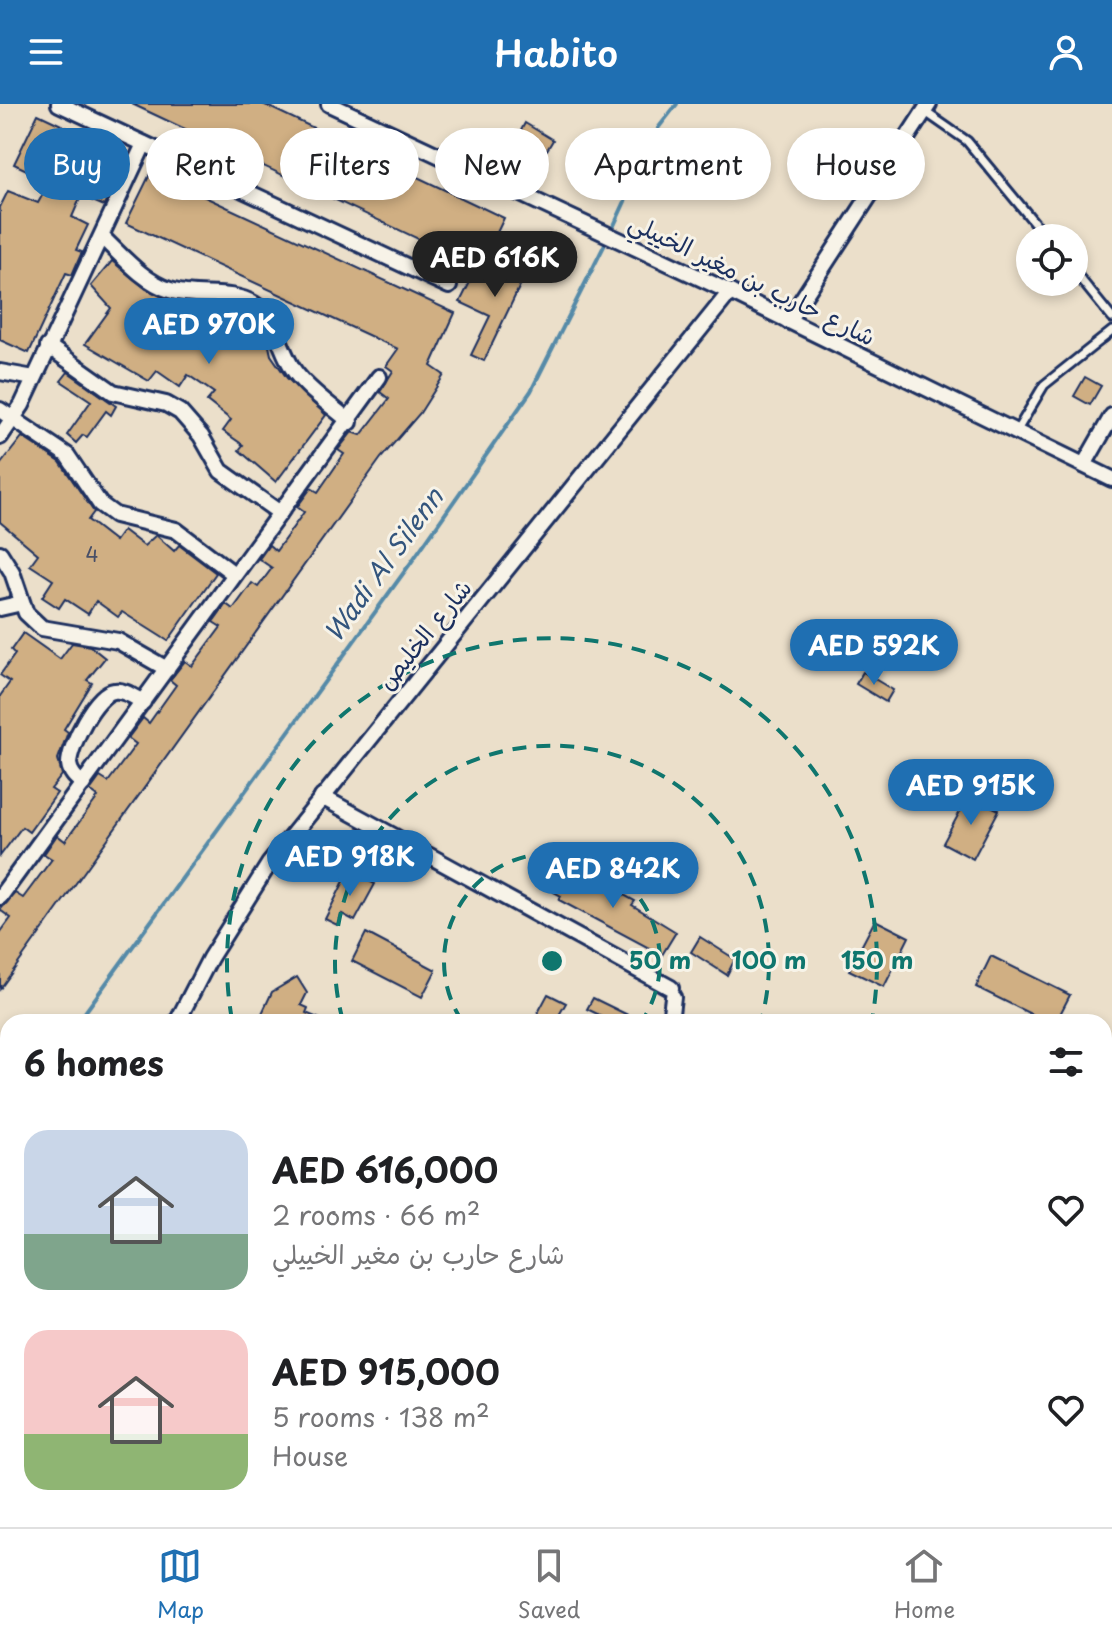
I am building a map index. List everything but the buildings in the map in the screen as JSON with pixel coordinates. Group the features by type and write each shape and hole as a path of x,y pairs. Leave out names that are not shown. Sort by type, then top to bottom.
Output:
{"street":[{"path":"59,104 449,286"},
{"name":"شارع حارب بن مغير الخييلي","path":"329,104 730,292 1112,479"},
{"path":"788,321 926,108"},
{"path":"0,437 14,418 34,378 144,144"},
{"path":"102,237 144,275 168,290 239,297 256,305 268,318 283,352 302,381 350,422"},
{"name":"شارع الخليص","path":"181,1014 247,897 322,797 730,292"},
{"path":"48,346 113,392 166,404 180,412 201,436 221,471 280,513"},
{"path":"0,372 34,378"},
{"path":"0,897 234,574 350,422 379,377"},
{"path":"0,410 75,462 88,488 115,515 133,523 176,530 234,574"},
{"path":"1084,465 1112,416"},
{"path":"0,553 12,572 22,603 42,628 118,641 167,669"},
{"path":"0,608 22,603"},
{"path":"83,784 72,773 70,757 95,705 107,693 118,690 143,702"},
{"path":"322,797 672,992 671,1014"}],"lane":[{"path":"926,108 967,141 1035,224"},
{"path":"1088,288 1112,318"},
{"path":"1016,433 1044,385 1112,331"}],"waterway":[{"name":"Wadi Al Silenn","path":"611,232 659,127 677,104"},
{"name":"Wadi Al Silenn","path":"84,1014 410,564 531,391 607,240"}]}
